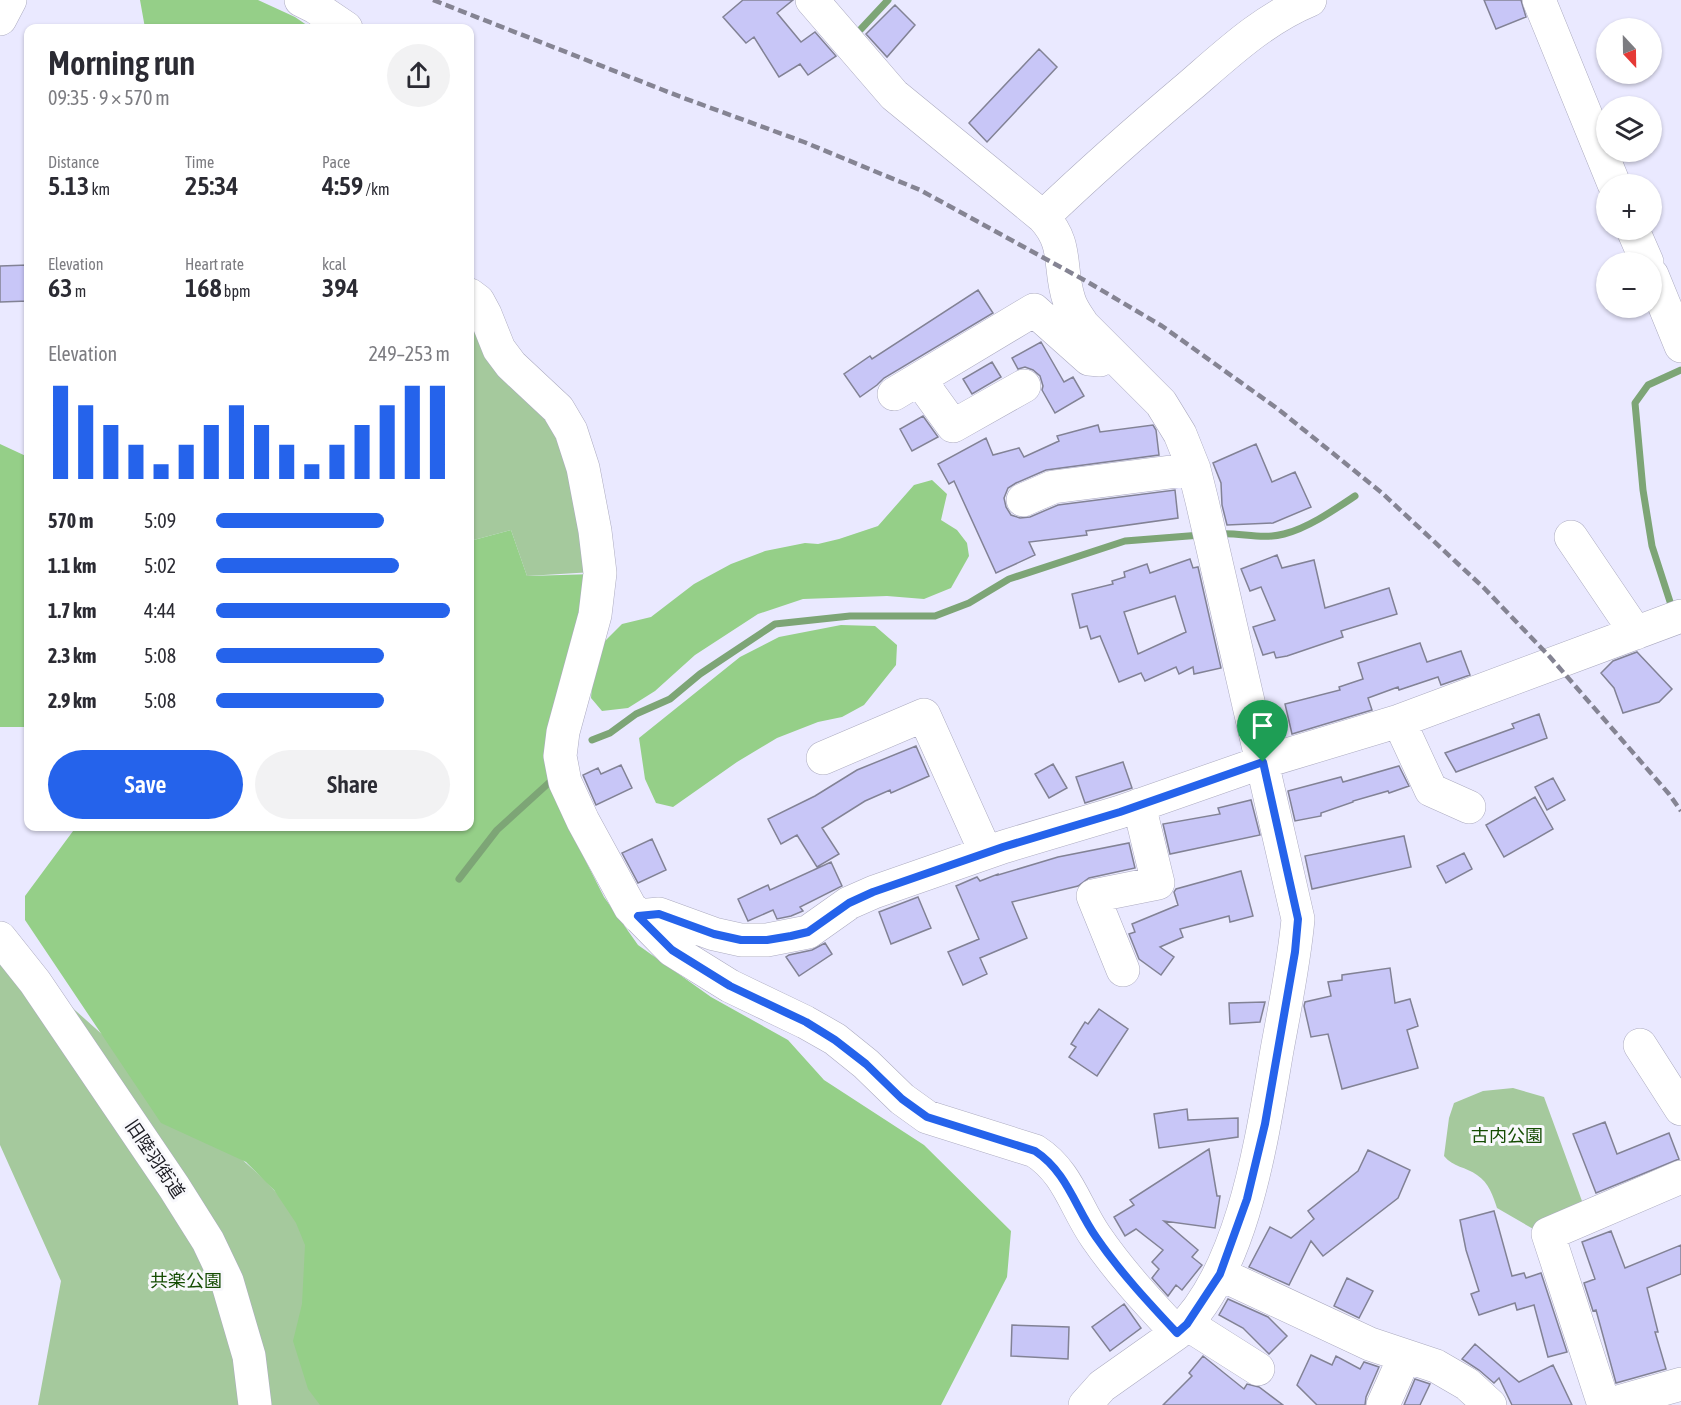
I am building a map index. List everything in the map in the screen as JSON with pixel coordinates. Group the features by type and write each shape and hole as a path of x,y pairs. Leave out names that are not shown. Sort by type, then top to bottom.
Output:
{"street":[{"path":"0,19 10,0"},
{"path":"301,0 340,24"},
{"path":"812,0 894,95 1043,217 1054,229 1060,244 1062,271 1073,310 1083,325 1161,403 1180,434 1194,469 1298,919 1295,952 1265,1124 1247,1199 1220,1274 1182,1328 1102,1386 1085,1405"},
{"path":"1043,217 1097,166 1246,37 1289,9 1310,0"},
{"path":"1539,0 1610,174"},
{"path":"474,298 485,314 499,349 512,365 558,409 571,431 583,468 600,573 595,615 563,732 560,756 565,782 583,821 630,907 672,950 730,986 806,1022 835,1040 866,1064 902,1099 927,1117 1035,1151 1050,1160 1094,1234 1128,1280 1182,1328 1258,1370"},
{"path":"1662,299 1681,346"},
{"path":"1024,386 953,426 906,387 1034,310 1089,359 1119,360"},
{"path":"1023,500 1053,487 1194,469"},
{"path":"1571,537 1636,633"},
{"path":"638,916 659,914 714,934 741,940 767,940 808,932 849,903 873,892 1263,762 1400,721 1681,616"},
{"path":"824,758 924,715 986,853"},
{"path":"1400,721 1431,790 1469,807"},
{"path":"1123,970 1093,896 1158,883 1139,804"},
{"name":"旧陸羽街道","path":"0,938 35,982 208,1241 226,1281 249,1356 255,1405"},
{"path":"1640,1045 1681,1109"},
{"path":"1681,1177 1548,1234 1605,1405 1681,1384"},
{"path":"1220,1274 1370,1344 1436,1366 1467,1384 1490,1405"},
{"path":"1383,1405 1406,1356"}],"green space":[{"path":"140,0 258,0 305,24 144,24"},
{"path":"474,315 567,445 593,572 527,576 511,530 474,540"},
{"path":"0,444 24,455 24,727 0,727"},
{"path":"932,480 947,494 941,520 957,530 967,543 969,556 951,588 924,599 887,596 803,599 758,614 695,655 655,691 628,708 602,711 591,698 592,685 604,642 622,624 651,617 694,584 731,564 765,551 805,543 818,544 878,526 914,485"},
{"path":"511,530 527,576 595,574 568,826 604,897 638,945 711,997 788,1040 824,1080 924,1145 1011,1231 1007,1277 941,1405 320,1405 308,1389 293,1341 302,1304 305,1245 296,1223 274,1190 246,1162 161,1123 25,920 25,896 73,831 474,831 474,540"},
{"path":"841,625 875,626 897,645 896,665 864,705 842,717 818,722 777,738 737,762 673,807 656,803 645,779 639,738 740,657 779,637"},
{"name":"共楽公園","path":"0,943 266,1181 462,1405 38,1405 61,1281 0,1145"},
{"name":"古内公園","path":"1513,1088 1544,1097 1586,1212 1535,1230 1497,1208 1490,1190 1481,1178 1444,1156 1449,1118 1454,1103 1483,1091"}],"building":[{"path":"743,0 793,0 777,13 801,42 815,32 836,56 808,75 800,64 779,77 754,37 746,43 723,17"},
{"path":"1484,0 1521,0 1526,17 1496,29"},
{"path":"895,5 915,25 887,57 866,34"},
{"path":"1039,49 1057,67 987,142 969,123"},
{"path":"24,265 24,301 0,302 0,266"},
{"path":"978,290 993,313 884,378 860,397 844,374 870,356 872,359"},
{"path":"1041,342 1064,382 1073,377 1084,396 1055,413 1042,390 1040,376 1025,367 1018,369 1012,358"},
{"path":"992,362 1001,377 972,394 963,379"},
{"path":"923,416 938,437 912,451 900,429"},
{"path":"1098,425 1100,432 1153,425 1156,430 1159,455 1046,470 1008,488 1004,498 1011,515 1020,518 1030,517 1058,505 1175,490 1178,518 1086,531 1087,535 1029,542 1035,555 996,573 954,481 949,484 938,464 986,438 993,455 1019,448 1024,457 1059,441 1057,436"},
{"path":"1256,444 1272,482 1295,472 1311,507 1273,523 1227,525 1222,505 1221,483 1213,463"},
{"path":"1277,555 1282,568 1314,560 1325,608 1389,588 1397,614 1341,631 1343,637 1287,656 1276,658 1274,652 1263,655 1253,627 1275,620 1261,587 1250,591 1241,569"},
{"path":"1190,559 1193,568 1198,567 1221,668 1194,674 1193,667 1179,674 1176,667 1145,681 1141,673 1119,682 1100,636 1091,639 1087,626 1080,628 1072,594 1113,584 1112,581 1125,577 1124,572 1147,564 1150,573","holes":["1175,596 1186,632 1138,654 1124,612"]},
{"path":"1420,643 1427,662 1461,651 1470,675 1441,685 1438,677 1399,690 1398,687 1368,698 1372,710 1292,734 1285,704 1340,690 1339,687 1363,679 1358,663"},
{"path":"1637,652 1672,689 1659,702 1623,713 1614,688 1601,673 1613,661"},
{"path":"1539,714 1547,738 1456,772 1445,753 1514,728 1512,724"},
{"path":"916,746 929,776 891,793 890,790 865,801 822,828 839,854 817,867 797,835 781,844 768,819 815,796 857,770"},
{"path":"1123,762 1132,788 1085,803 1076,777"},
{"path":"1053,764 1067,788 1049,798 1035,774"},
{"path":"621,765 632,788 596,805 583,775 598,768 601,774"},
{"path":"1399,766 1409,786 1353,801 1321,813 1321,816 1295,821 1288,791 1341,777 1343,782"},
{"path":"1553,778 1565,800 1547,810 1535,787"},
{"path":"1535,797 1553,829 1504,857 1486,825"},
{"path":"1251,800 1260,835 1170,854 1163,824 1220,814 1218,808"},
{"path":"1404,836 1411,867 1312,889 1305,856"},
{"path":"652,839 666,870 638,883 622,853"},
{"path":"1129,843 1135,868 1089,878 1078,886 1012,902 1027,938 980,958 987,974 963,985 948,952 979,939 956,886 977,877 980,881 1058,857"},
{"path":"1464,853 1472,869 1446,883 1437,866"},
{"path":"831,862 842,886 800,907 803,911 791,916 777,919 773,910 748,921 738,899 768,885 770,890"},
{"path":"1241,871 1253,916 1230,922 1229,916 1180,929 1183,937 1160,947 1174,957 1161,975 1139,959 1129,934 1135,932 1132,924 1178,905 1174,892 1176,889"},
{"path":"918,897 931,928 891,944 879,912"},
{"path":"825,943 832,954 799,976 786,957 812,950"},
{"path":"1390,968 1395,1003 1410,999 1418,1026 1407,1030 1418,1068 1342,1089 1328,1034 1311,1037 1305,1002 1331,996 1328,982 1342,980 1342,975"},
{"path":"1265,1002 1260,1022 1230,1024 1229,1003"},
{"path":"1099,1009 1128,1029 1097,1076 1069,1057 1076,1047 1071,1044 1085,1022 1088,1024"},
{"path":"1187,1109 1188,1120 1238,1118 1238,1137 1159,1148 1154,1114"},
{"path":"1605,1122 1617,1154 1669,1133 1679,1159 1596,1193 1573,1134"},
{"path":"1209,1149 1217,1196 1220,1196 1215,1228 1164,1221 1198,1250 1192,1257 1202,1265 1182,1290 1176,1285 1168,1296 1152,1278 1159,1269 1152,1262 1163,1250 1136,1229 1125,1236 1114,1217 1134,1205 1130,1200"},
{"path":"1368,1150 1410,1170 1398,1198 1323,1256 1311,1241 1289,1285 1249,1267 1270,1227 1291,1238 1314,1219 1308,1211 1358,1171"},
{"path":"1494,1211 1512,1276 1524,1273 1526,1278 1541,1273 1567,1352 1548,1357 1534,1305 1517,1310 1515,1303 1479,1315 1471,1294 1479,1291 1466,1250 1460,1220"},
{"path":"1611,1231 1625,1268 1681,1245 1681,1274 1647,1288 1658,1332 1655,1332 1666,1369 1616,1383 1596,1310 1593,1311 1584,1283 1595,1279 1582,1242"},
{"path":"1347,1278 1373,1291 1359,1318 1334,1306"},
{"path":"1228,1299 1268,1317 1287,1336 1269,1354 1243,1328 1219,1315"},
{"path":"1124,1304 1141,1328 1110,1351 1092,1327"},
{"path":"1012,1325 1069,1327 1068,1359 1011,1356"},
{"path":"1475,1344 1519,1382 1553,1365 1572,1405 1512,1405 1499,1378 1494,1383 1462,1359"},
{"path":"1311,1355 1332,1365 1336,1356 1360,1369 1364,1362 1379,1367 1366,1397 1365,1405 1317,1405 1297,1385"},
{"path":"1203,1356 1244,1389 1247,1384 1259,1387 1283,1405 1163,1405 1192,1376 1189,1373"},
{"path":"1415,1379 1430,1384 1420,1405 1404,1405"}],"waterway":[{"path":"861,29 888,0"},
{"path":"1673,611 1652,546 1643,490 1635,403 1648,385 1681,370"},
{"path":"1218,534 1267,536 1284,534 1330,513 1355,496"},
{"path":"592,740 610,733 636,714 670,699 700,674 775,624 850,616 935,616 969,603 1009,579 1125,541 1201,535"},
{"path":"459,879 497,830 552,780"}],"railway":[{"path":"433,0 681,97 804,142 920,190 1086,281 1162,326 1278,409 1382,493 1484,588 1550,657 1669,794 1681,811"}],"route":[{"path":"1263,762 1298,919 1295,952 1265,1124 1247,1199 1220,1274 1187,1324 1177,1333 1128,1280 1110,1256 1094,1234 1050,1160 1035,1151 927,1117 902,1099 866,1064 835,1040 806,1022 730,986 672,950 638,916 659,914 714,934 741,940 767,940 808,932 849,903 873,892 1003,847 1120,812 1263,762"}]}
